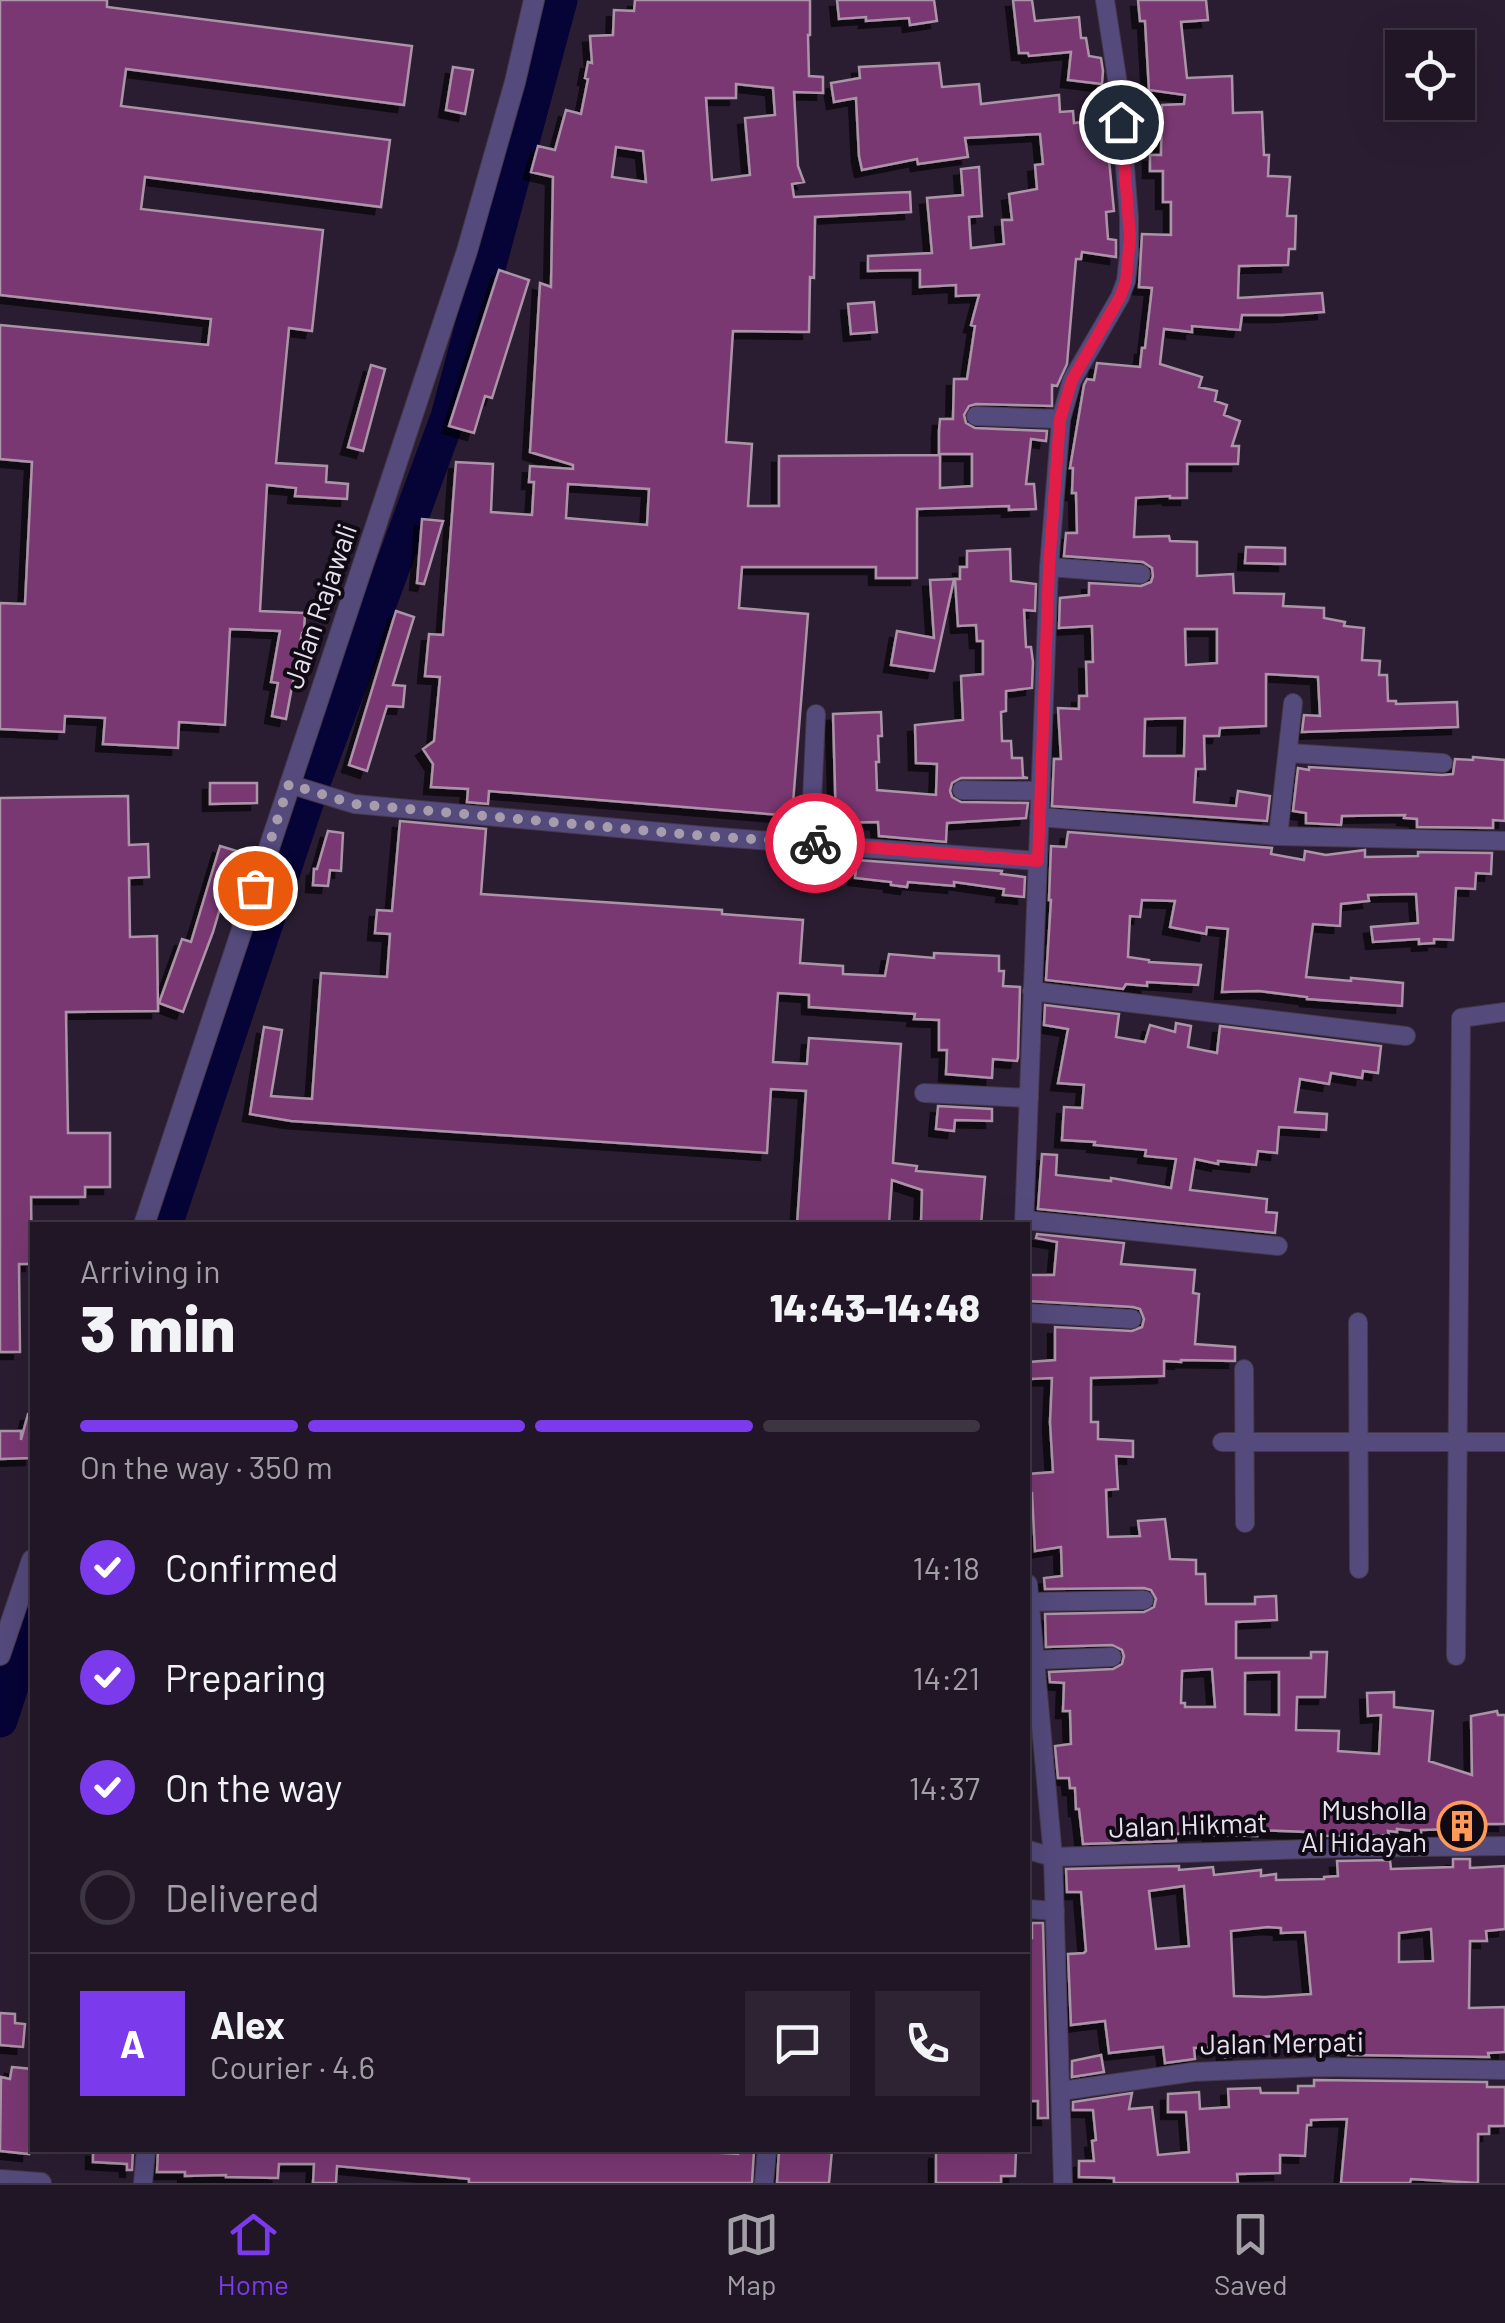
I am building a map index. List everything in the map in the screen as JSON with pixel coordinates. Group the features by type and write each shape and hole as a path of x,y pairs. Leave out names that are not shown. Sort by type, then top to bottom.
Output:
{"street":[{"name":"Jalan Rajawali","path":"145,1222 297,787 467,251 534,0"},
{"path":"1025,1222 1049,567 1060,419 1072,380 1120,297 1128,268 1129,217 1119,91 1105,0"},
{"path":"976,416 1060,419"},
{"path":"1049,567 1141,574"},
{"path":"1278,836 1293,704"},
{"path":"810,843 816,714"},
{"path":"1288,753 1444,763"},
{"path":"297,787 354,804 1038,861"},
{"path":"962,790 1040,791"},
{"path":"1040,817 1278,836 1505,841"},
{"path":"1032,991 1406,1036"},
{"path":"1456,1656 1462,1018 1505,1012"},
{"path":"924,1093 1030,1098"},
{"path":"1030,1222 1278,1246"},
{"path":"1030,1313 1132,1319"},
{"path":"1358,1322 1359,1569"},
{"path":"1244,1369 1245,1524"},
{"path":"1222,1442 1505,1442"},
{"path":"0,1655 30,1566"},
{"path":"1030,1602 1144,1600"},
{"path":"1030,1614 1053,1857 1063,2183"},
{"path":"1034,1660 1112,1657"},
{"name":"Jalan Hikmat","path":"1030,1851 1053,1857 1505,1846"},
{"path":"1030,1910 1055,1912"},
{"name":"Jalan Merpati","path":"1061,2091 1193,2072 1320,2067 1505,2070"},
{"path":"144,2183 146,2152"},
{"path":"764,2183 767,2152"},
{"path":"0,2180 41,2183"}],"building":[{"path":"0,0 107,0 107,7 412,46 404,105 126,69 121,106 390,140 381,207 145,177 141,209 323,230 312,331 289,328 276,463 327,466 326,482 348,484 347,499 295,496 296,488 267,485 260,611 305,613 286,719 272,716 278,683 271,682 280,631 230,629 225,725 179,722 178,748 103,744 105,718 65,716 64,732 0,729 0,603 25,604 32,462 0,459 0,325 208,345 211,319 0,295"},
{"path":"635,0 810,0 809,76 823,77 823,93 794,92 798,166 804,182 792,184 794,197 910,192 911,212 815,217 809,332 733,331 726,442 752,444 748,506 779,506 779,456 940,455 940,488 972,486 972,454 939,454 939,431 940,419 953,419 954,379 967,379 975,326 971,325 979,295 956,296 956,285 920,287 920,270 868,271 868,256 932,253 927,198 963,195 961,169 979,167 982,216 969,217 971,248 1004,244 1002,220 1012,220 1009,194 1037,189 1035,165 1043,164 1040,134 965,138 968,157 918,164 917,159 862,170 856,98 834,102 831,83 860,78 859,67 939,63 942,87 979,84 981,104 1059,95 1060,112 1073,111 1074,123 1105,119 1114,211 1106,212 1108,239 1116,240 1116,257 1082,252 1081,259 1076,259 1067,364 1057,386 1052,385 1052,406 976,404 969,406 964,415 966,423 975,428 1047,431 1046,441 1031,439 1026,484 1034,484 1036,509 917,509 917,578 876,578 876,567 742,567 739,608 808,614 792,816 489,791 488,804 467,802 468,789 431,787 433,764 423,749 434,741 440,677 425,676 429,634 443,635 456,462 493,464 491,512 532,515 534,482 529,482 530,466 573,469 573,465 530,452 540,283 551,287 553,177 531,172 538,146 555,150 566,110 581,114 588,62 592,63 590,36 613,35 614,10 634,11","holes":["736,84 773,88 775,115 745,118 750,175 712,180 706,98 736,98","616,147 643,151 646,182 612,177","568,484 649,489 647,525 566,518"]},
{"path":"837,0 934,0 937,21 910,25 909,18 839,19"},
{"path":"1013,0 1032,0 1035,21 1079,17 1081,38 1086,38 1089,56 1101,58 1102,84 1068,80 1071,52 1029,56 1019,53"},
{"path":"1138,0 1206,0 1208,20 1181,22 1187,78 1232,76 1233,113 1262,112 1268,176 1290,177 1287,216 1296,216 1295,249 1289,249 1288,265 1239,266 1238,298 1322,293 1324,312 1242,315 1240,330 1192,326 1192,332 1164,329 1160,364 1202,377 1199,387 1217,391 1215,401 1227,405 1224,415 1240,421 1232,446 1239,446 1238,464 1187,464 1187,498 1136,498 1134,537 1169,536 1170,541 1197,542 1197,576 1233,574 1234,593 1284,594 1283,606 1324,608 1324,618 1364,628 1362,660 1380,661 1379,675 1387,675 1388,701 1457,702 1458,727 1302,732 1304,715 1320,716 1318,677 1266,674 1266,726 1220,728 1219,736 1204,736 1205,769 1196,769 1194,802 1236,806 1238,791 1270,796 1267,821 1052,806 1054,759 1061,759 1058,708 1079,709 1079,696 1087,696 1086,662 1093,662 1092,626 1059,628 1060,598 1089,595 1089,583 1141,586 1151,582 1153,576 1152,568 1143,562 1064,556 1066,533 1077,533 1076,493 1072,493 1070,468 1084,385 1087,379 1094,380 1097,363 1140,367 1152,288 1139,287 1142,234 1171,235 1171,202 1163,202 1163,171 1150,171 1150,155 1161,155 1162,105 1184,104 1185,95 1149,90 1145,21 1140,21","holes":["1185,629 1217,629 1217,663 1186,665","1185,718 1184,756 1144,756 1145,719"]},
{"path":"453,67 473,70 465,114 446,110"},
{"path":"499,270 529,280 492,398 485,396 474,433 449,426"},
{"path":"874,302 877,332 851,334 848,304"},
{"path":"371,365 385,369 363,451 348,447"},
{"path":"422,519 443,521 424,584 417,583"},
{"path":"1246,547 1285,548 1285,564 1245,563"},
{"path":"1010,549 1011,581 1036,584 1035,611 1024,610 1026,647 1031,647 1033,662 1032,688 1006,691 1006,711 1001,712 1002,741 1011,741 1012,758 1022,758 1023,777 1028,778 961,778 952,783 950,791 961,802 1028,803 1026,818 947,823 946,842 879,836 878,822 836,823 833,714 881,712 877,790 936,795 937,764 916,763 915,725 963,720 961,676 983,674 983,641 977,641 976,625 958,626 955,579 960,579 960,567 967,567 967,551"},
{"path":"954,579 934,671 891,665 897,631 934,638 930,580"},
{"path":"396,611 414,617 393,685 405,686 403,707 387,706 367,771 349,765"},
{"path":"1455,759 1505,760 1505,821 1493,820 1493,828 1417,827 1417,819 1404,818 1405,815 1342,816 1341,825 1306,823 1306,813 1293,811 1298,768 1442,775 1453,774"},
{"path":"210,783 257,783 257,803 210,804"},
{"path":"128,796 129,845 148,844 149,877 129,878 130,937 157,936 158,1011 66,1012 68,1133 110,1133 110,1187 85,1187 85,1197 31,1197 30,1264 19,1264 20,1352 0,1352 0,798"},
{"path":"400,821 486,829 481,894 722,910 722,914 803,920 800,963 843,966 843,974 885,976 889,954 934,958 934,953 999,956 1003,986 1020,987 1018,1057 1017,1061 993,1059 992,1078 946,1074 947,1050 939,1050 939,1020 914,1019 915,1014 809,1007 809,995 778,993 773,1062 807,1064 809,1038 901,1044 893,1163 917,1166 916,1171 985,1177 981,1222 921,1222 922,1190 892,1180 889,1222 797,1222 806,1091 771,1089 767,1153 291,1121 250,1114 264,1027 282,1030 271,1096 312,1099 321,973 387,977 390,934 375,933 377,910 392,911"},
{"path":"328,831 343,833 341,871 330,870 328,886 313,885 314,869"},
{"path":"1068,832 1272,848 1271,854 1304,860 1305,851 1326,855 1365,850 1365,857 1418,856 1418,852 1492,853 1491,874 1476,873 1475,889 1456,888 1453,940 1434,939 1434,943 1419,944 1419,939 1373,942 1371,927 1418,923 1416,894 1368,895 1369,901 1341,904 1340,926 1313,924 1306,977 1403,983 1402,1006 1259,991 1222,992 1228,929 1207,927 1206,934 1170,927 1175,901 1142,900 1140,917 1130,916 1128,957 1201,965 1198,985 1147,982 1147,986 1126,984 1123,989 1046,980 1051,846 1066,847"},
{"path":"220,846 237,851 213,932 183,1012 159,1003 182,939 191,942"},
{"path":"857,860 1002,871 1001,874 1025,877 1024,897 1003,895 1004,889 954,882 954,886 908,882 907,887 855,878"},
{"path":"1045,1005 1119,1014 1116,1037 1145,1042 1150,1025 1175,1032 1176,1023 1191,1026 1188,1047 1217,1053 1220,1026 1381,1046 1378,1073 1363,1071 1362,1078 1331,1073 1329,1084 1300,1079 1295,1112 1327,1114 1326,1130 1279,1127 1277,1153 1258,1151 1256,1165 1195,1159 1190,1190 1267,1199 1266,1212 1277,1213 1275,1233 1038,1209 1042,1154 1057,1155 1056,1175 1111,1178 1171,1188 1176,1159 1145,1156 1146,1150 1062,1140 1064,1107 1082,1108 1084,1085 1058,1083 1068,1029 1044,1025"},
{"path":"938,1106 992,1109 992,1121 955,1120 954,1131 936,1129"},
{"path":"1037,1234 1124,1243 1121,1264 1195,1270 1193,1293 1199,1294 1195,1344 1235,1347 1235,1361 1164,1361 1164,1376 1091,1378 1091,1422 1098,1422 1098,1439 1133,1441 1133,1457 1116,1456 1118,1489 1106,1490 1108,1537 1140,1536 1138,1521 1165,1519 1170,1559 1196,1560 1196,1574 1205,1574 1206,1604 1255,1604 1255,1597 1276,1596 1277,1620 1236,1622 1236,1658 1311,1658 1311,1652 1327,1652 1325,1697 1297,1697 1296,1730 1339,1731 1338,1751 1379,1754 1381,1715 1368,1716 1367,1693 1394,1692 1394,1707 1433,1711 1429,1761 1472,1775 1471,1716 1497,1711 1498,1715 1505,1715 1505,1824 1470,1824 1470,1834 1454,1834 1454,1829 1397,1829 1388,1831 1389,1835 1307,1836 1307,1832 1257,1830 1257,1836 1209,1832 1175,1834 1176,1841 1083,1844 1075,1788 1070,1788 1069,1778 1058,1778 1055,1746 1071,1744 1070,1711 1063,1711 1064,1683 1050,1682 1049,1672 1113,1669 1122,1664 1124,1656 1122,1650 1112,1645 1046,1647 1045,1614 1144,1612 1154,1607 1156,1599 1151,1590 1144,1588 1045,1589 1044,1578 1062,1576 1061,1547 1035,1551 1030,1474 1053,1472 1052,1378 1030,1379 1030,1362 1055,1360 1055,1327 1132,1331 1142,1327 1144,1319 1140,1309 1133,1307 1030,1301 1030,1275 1054,1275 1057,1242 1036,1238","holes":["1212,1669 1215,1707 1185,1707 1181,1703 1182,1671","1279,1672 1279,1715 1245,1714 1245,1673"]},
{"path":"30,1414 30,1458 0,1459 0,1431 21,1431 21,1440"},
{"path":"1453,1859 1470,1859 1470,1868 1505,1866 1505,1929 1486,1931 1487,1941 1470,1941 1469,2008 1505,2007 1505,2052 1488,2053 1489,2057 1348,2055 1348,2040 1292,2043 1292,2035 1237,2038 1239,2055 1225,2057 1223,2046 1194,2048 1195,2059 1165,2063 1163,2047 1109,2053 1105,2021 1071,2025 1068,1954 1086,1951 1081,1892 1067,1892 1066,1869 1213,1867 1214,1875 1261,1870 1261,1876 1276,1874 1276,1880 1338,1876 1337,1861 1390,1860 1391,1869 1453,1867","holes":["1184,1886 1189,1946 1156,1949 1149,1891","1268,1927 1281,1928 1281,1933 1305,1932 1311,1994 1234,1996 1231,1931","1431,1929 1433,1961 1399,1962 1399,1933"]},
{"path":"1032,1923 1043,1923 1048,2118 1038,2118 1038,2101 1030,2101"},
{"path":"0,2013 15,2014 15,2023 25,2024 23,2047 0,2045"},
{"path":"1101,2055 1104,2072 1072,2077 1072,2061"},
{"path":"12,2067 30,2069 29,2154 0,2151 1,2077 10,2079"},
{"path":"1314,2080 1487,2082 1487,2087 1505,2087 1505,2126 1489,2126 1489,2134 1478,2134 1478,2183 1411,2179 1410,2183 1341,2183 1347,2119 1311,2120 1311,2125 1307,2125 1305,2156 1280,2155 1280,2173 1237,2174 1238,2183 1114,2183 1114,2178 1079,2177 1079,2161 1094,2161 1092,2141 1096,2140 1093,2110 1073,2110 1073,2102 1132,2093 1129,2109 1152,2107 1158,2155 1189,2152 1186,2112 1168,2112 1168,2094 1199,2092 1200,2109 1229,2107 1228,2089 1298,2093 1298,2086 1314,2086"},
{"path":"93,2152 133,2152 132,2170 127,2170 127,2164 93,2162"},
{"path":"158,2152 754,2152 752,2183 469,2183 469,2179 337,2166 336,2183 313,2183 314,2164 279,2164 278,2178 157,2172"},
{"path":"779,2152 832,2152 829,2183 777,2183"},
{"path":"936,2152 1016,2152 1015,2176 1001,2176 1001,2183 936,2183"}],"waterway":[{"path":"166,1222 311,788 448,417 560,0"},
{"path":"0,1720 30,1628"}],"way so far":[{"path":"255,888 289,784 354,804 815,843"}],"place":[{"name":"Musholla Al Hidayah","path":"1462,1826"}],"route":[{"path":"815,843 1038,861 1049,567 1060,419 1072,380 1126,281 1130,237 1121,122"}]}
